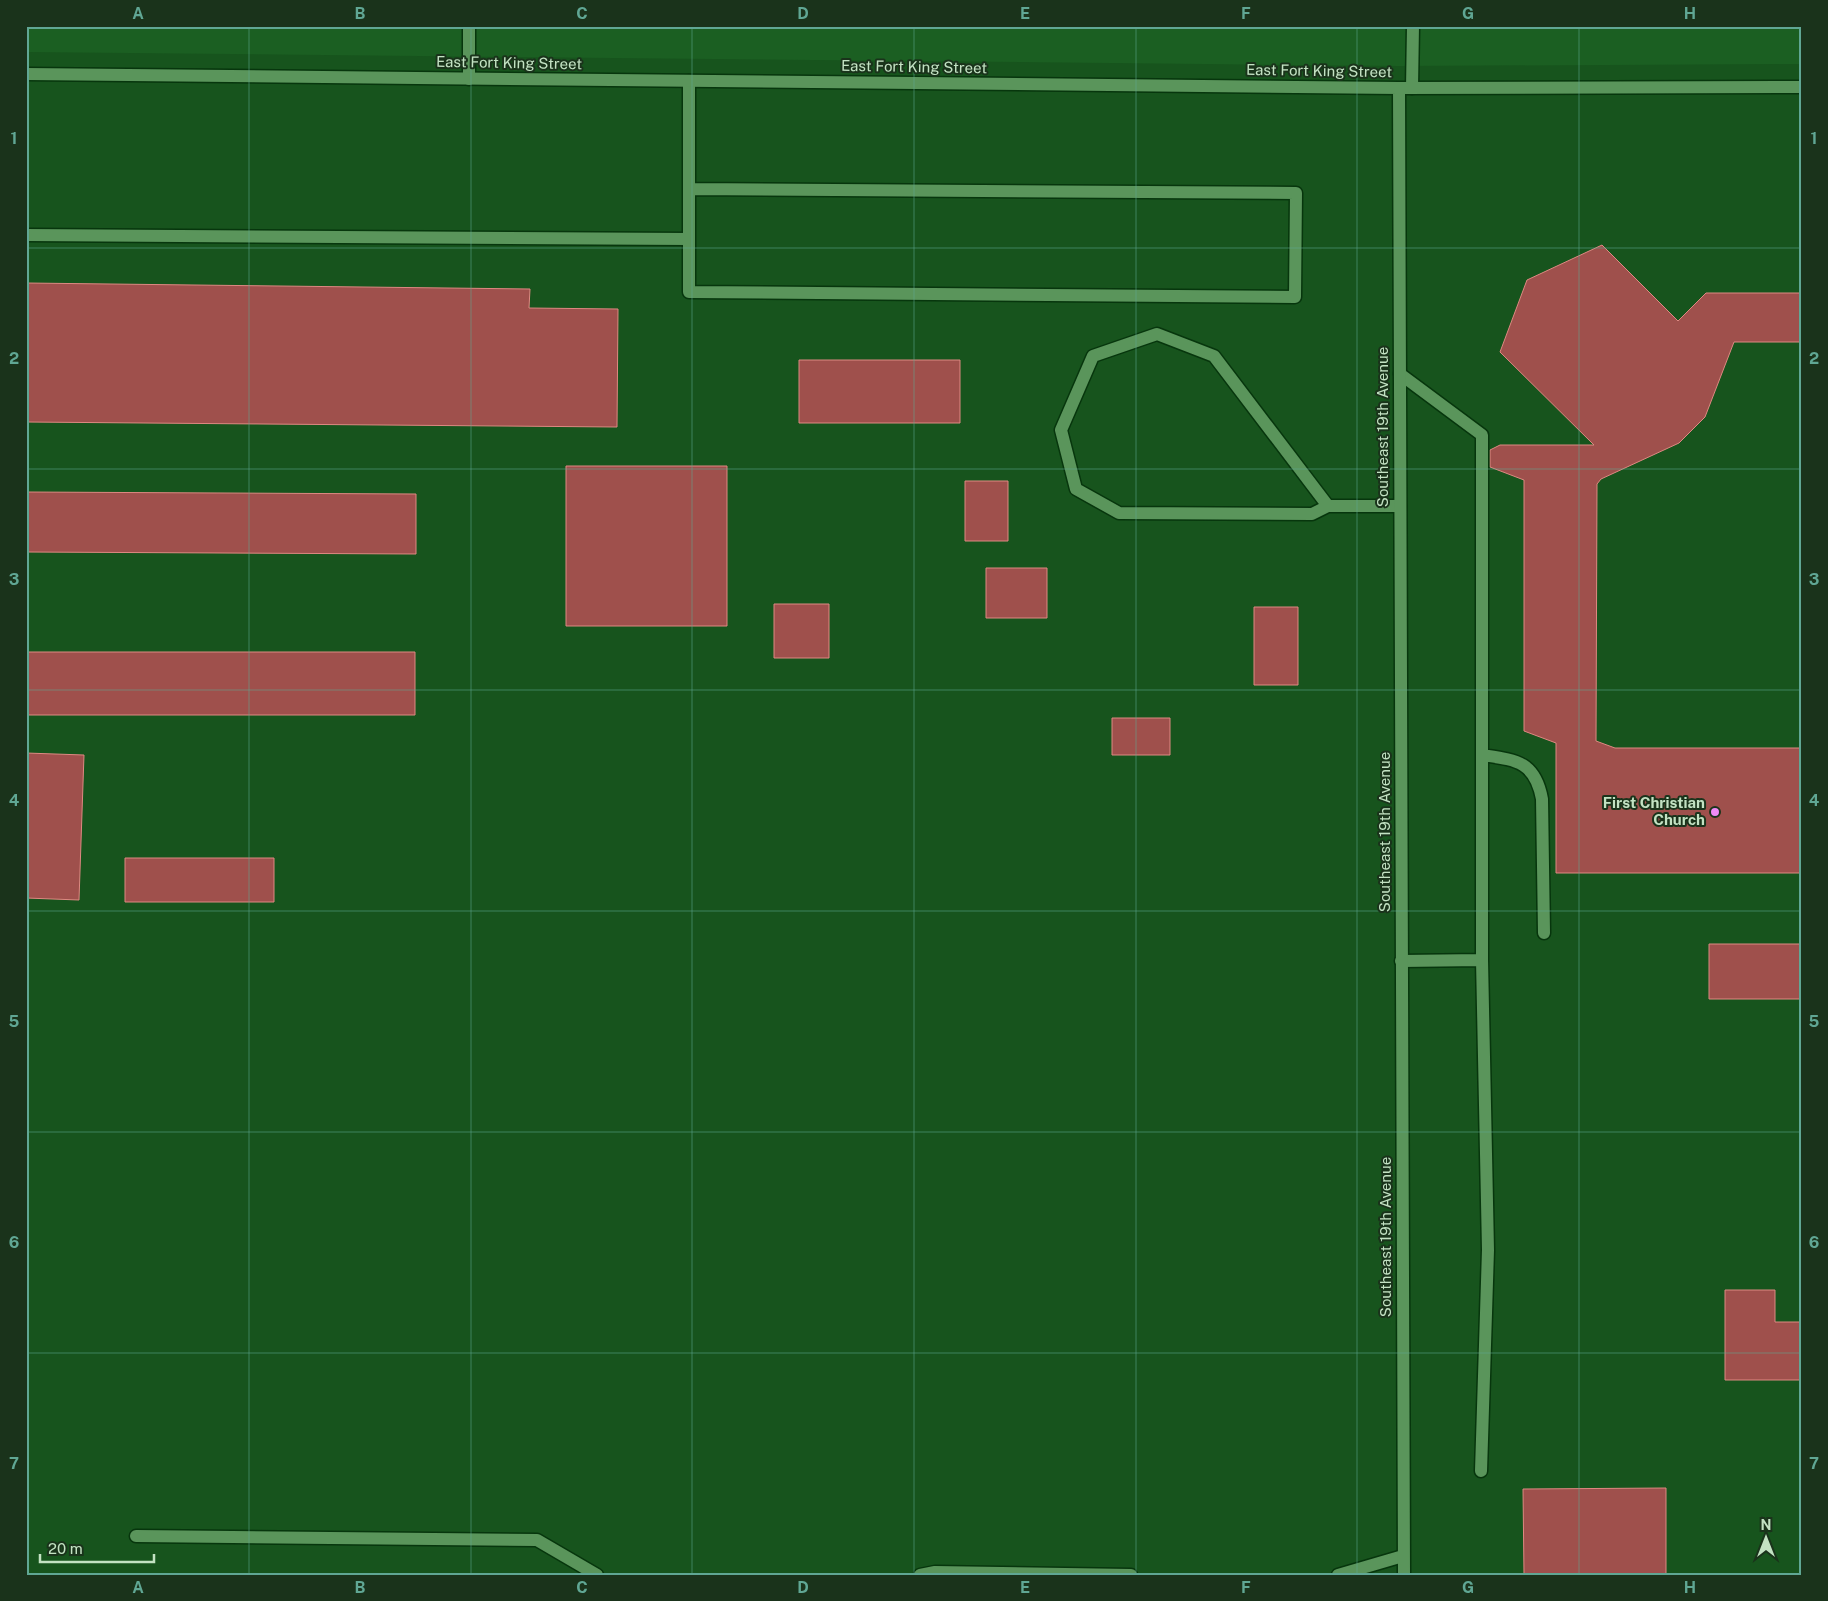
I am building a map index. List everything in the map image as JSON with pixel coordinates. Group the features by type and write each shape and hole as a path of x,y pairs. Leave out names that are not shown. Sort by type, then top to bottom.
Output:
{"street":[{"path":"469,26 469,79"},
{"path":"1412,88 1413,26"},
{"name":"East Fort King Street","path":"26,74 1398,88 1802,87"},
{"path":"689,81 689,189 689,292 1295,297 1296,193 689,189"},
{"name":"Southeast 19th Avenue","path":"1398,88 1404,1575"},
{"path":"26,235 689,239"},
{"path":"1328,506 1214,356 1157,334 1093,356 1061,430 1076,489 1119,512 1312,514 1328,506 1400,506"},
{"path":"1400,374 1482,435 1482,960 1488,1250 1481,1470"},
{"path":"1482,755 1509,759 1522,764 1532,772 1540,784 1542,799 1544,934"},
{"path":"1401,961 1482,960"},
{"path":"136,1536 537,1540 597,1575"},
{"path":"1338,1575 1404,1556"},
{"path":"920,1575 935,1572 1132,1575"}],"shaded area":[{"path":"26,26 1802,26 1802,64 1399,66 26,52"}],"building":[{"path":"1602,245 1678,321 1706,293 1802,293 1802,342 1734,342 1705,417 1679,443 1601,479 1597,484 1596,741 1615,748 1802,748 1802,873 1556,873 1556,743 1524,731 1524,480 1490,467 1490,450 1500,445 1594,445 1500,352 1527,280"},
{"path":"26,283 530,289 529,308 618,309 617,427 26,422"},
{"path":"799,360 960,360 960,423 799,423"},
{"path":"566,466 727,466 727,626 566,626"},
{"path":"965,481 1008,481 1008,541 965,541"},
{"path":"26,492 416,494 416,554 26,552"},
{"path":"986,568 1047,568 1047,618 986,618"},
{"path":"774,604 829,604 829,658 774,658"},
{"path":"1254,607 1298,607 1298,685 1254,685"},
{"path":"26,652 415,652 415,715 26,715"},
{"path":"1112,718 1170,718 1170,755 1112,755"},
{"path":"26,753 84,755 79,900 26,898"},
{"path":"125,858 274,858 274,902 125,902"},
{"path":"1709,944 1802,944 1802,999 1709,999"},
{"path":"1725,1290 1775,1290 1775,1322 1802,1322 1802,1380 1725,1380"},
{"path":"1666,1488 1666,1575 1524,1575 1523,1489"}],"place":[{"name":"First Christian Church","path":"1715,812"}]}
